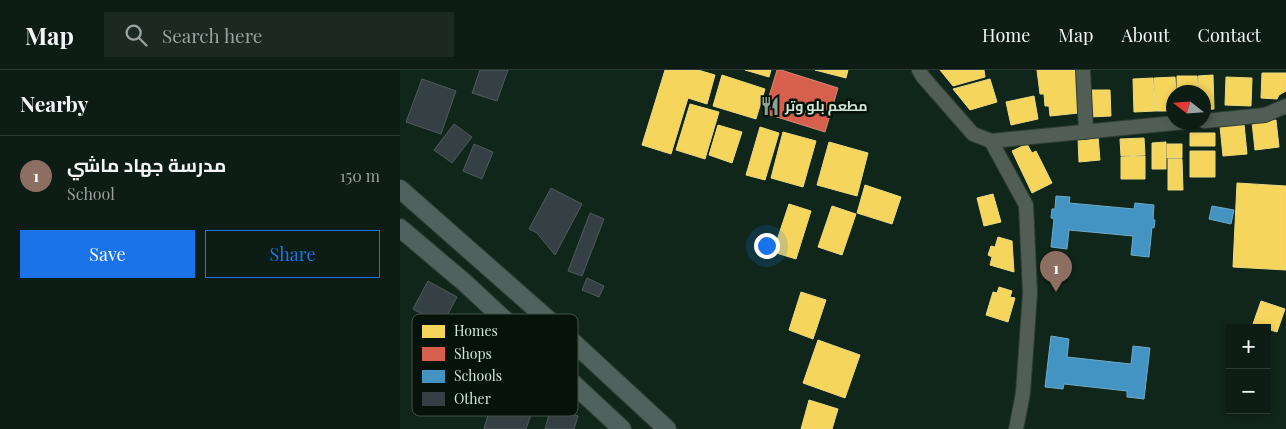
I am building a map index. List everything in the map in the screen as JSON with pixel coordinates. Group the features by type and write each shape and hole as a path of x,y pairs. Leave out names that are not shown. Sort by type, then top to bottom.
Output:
{"main road":[{"path":"400,189 542,314"},
{"path":"400,228 498,314"},
{"path":"578,347 666,429"},
{"path":"578,388 622,429"}],"street":[{"path":"919,70 972,134 992,141 1166,124"},
{"path":"1083,70 1086,132"},
{"path":"1211,120 1265,115 1286,106"},
{"path":"992,141 1026,205 1030,293 1023,394 1016,429"}],"building: Homes":[{"path":"665,70 698,70 715,75 707,104 688,98 671,154 642,145"},
{"path":"745,70 771,70 769,77"},
{"path":"815,70 848,70 846,78"},
{"path":"940,70 984,70 985,77 953,86"},
{"path":"1037,70 1076,70 1079,113 1050,116 1049,106 1045,106 1044,94 1040,94"},
{"path":"1262,73 1286,73 1286,91 1279,95 1277,99 1261,98"},
{"path":"722,75 765,89 756,119 713,106"},
{"path":"1213,75 1214,109 1211,109 1211,85 1199,85 1198,76"},
{"path":"1177,76 1197,76 1198,85 1177,85"},
{"path":"1175,77 1176,85 1166,85 1166,111 1155,111 1154,78"},
{"path":"1226,77 1252,78 1251,106 1225,105"},
{"path":"1153,78 1155,111 1134,112 1133,79"},
{"path":"990,79 997,102 970,110 953,89"},
{"path":"1088,90 1110,90 1111,116 1089,117"},
{"path":"1034,96 1038,119 1011,125 1006,102"},
{"path":"690,104 719,112 705,159 676,150"},
{"path":"1276,120 1279,147 1255,150 1252,122"},
{"path":"1244,124 1247,154 1223,156 1220,126"},
{"path":"718,125 742,132 732,163 709,155"},
{"path":"760,127 779,133 765,180 746,175"},
{"path":"783,132 816,141 803,187 771,178"},
{"path":"1190,133 1215,133 1215,146 1190,146"},
{"path":"1098,136 1100,160 1079,162 1078,138"},
{"path":"1144,138 1145,155 1121,156 1120,139"},
{"path":"829,142 868,153 857,196 817,185"},
{"path":"1166,142 1166,169 1152,169 1152,143"},
{"path":"1027,144 1032,153 1036,151 1052,183 1032,193 1012,151"},
{"path":"1167,144 1182,144 1182,158 1167,158"},
{"path":"1190,151 1215,151 1215,177 1190,177"},
{"path":"1145,156 1145,179 1121,179 1121,157"},
{"path":"1168,159 1182,159 1183,190 1168,190"},
{"path":"1237,183 1286,186 1286,270 1233,267"},
{"path":"865,185 901,197 892,224 857,213"},
{"path":"993,194 1001,222 984,226 977,198"},
{"path":"789,204 811,211 796,259 773,252"},
{"path":"832,206 856,214 842,255 818,247"},
{"path":"998,237 1012,241 1014,272 990,265 992,257 988,255 991,246 995,247"},
{"path":"999,287 1012,291 1010,297 1015,298 1008,322 986,315 993,292 997,293"},
{"path":"801,292 826,300 813,339 789,330"},
{"path":"1261,301 1285,309 1277,332 1271,330 1271,324 1253,324"},
{"path":"818,340 860,355 845,398 803,383"},
{"path":"809,400 838,409 832,429 801,429"}],"building: Shops":[{"path":"777,70 838,88 825,132 764,113"}],"building: Schools":[{"path":"1056,196 1070,197 1069,203 1134,209 1135,203 1154,205 1153,220 1155,220 1154,228 1152,227 1149,257 1131,255 1133,236 1069,230 1067,249 1051,247 1054,219 1051,218 1052,209 1055,209"},
{"path":"1212,206 1234,210 1231,224 1209,219"},
{"path":"1051,336 1069,339 1067,357 1131,364 1133,346 1150,348 1144,399 1127,397 1127,391 1064,384 1063,389 1045,387"}],"building: Other":[{"path":"480,70 508,70 497,101 472,93"},
{"path":"422,79 456,91 441,134 406,122"},
{"path":"454,124 472,137 452,163 434,150"},
{"path":"474,144 493,152 482,179 463,171"},
{"path":"551,188 582,204 555,255 537,233 529,229"},
{"path":"590,213 604,219 582,276 568,271"},
{"path":"587,278 604,286 599,297 582,290"},
{"path":"428,281 457,297 448,314 422,314 413,309"},
{"path":"488,416 530,416 526,429 484,428"},
{"path":"549,416 578,416 574,429 545,429"}],"place":[{"name":"مطعم بلو وتر","path":"770,106"},
{"name":"مدرسة جهاد ماشي","path":"1056,292"}]}
